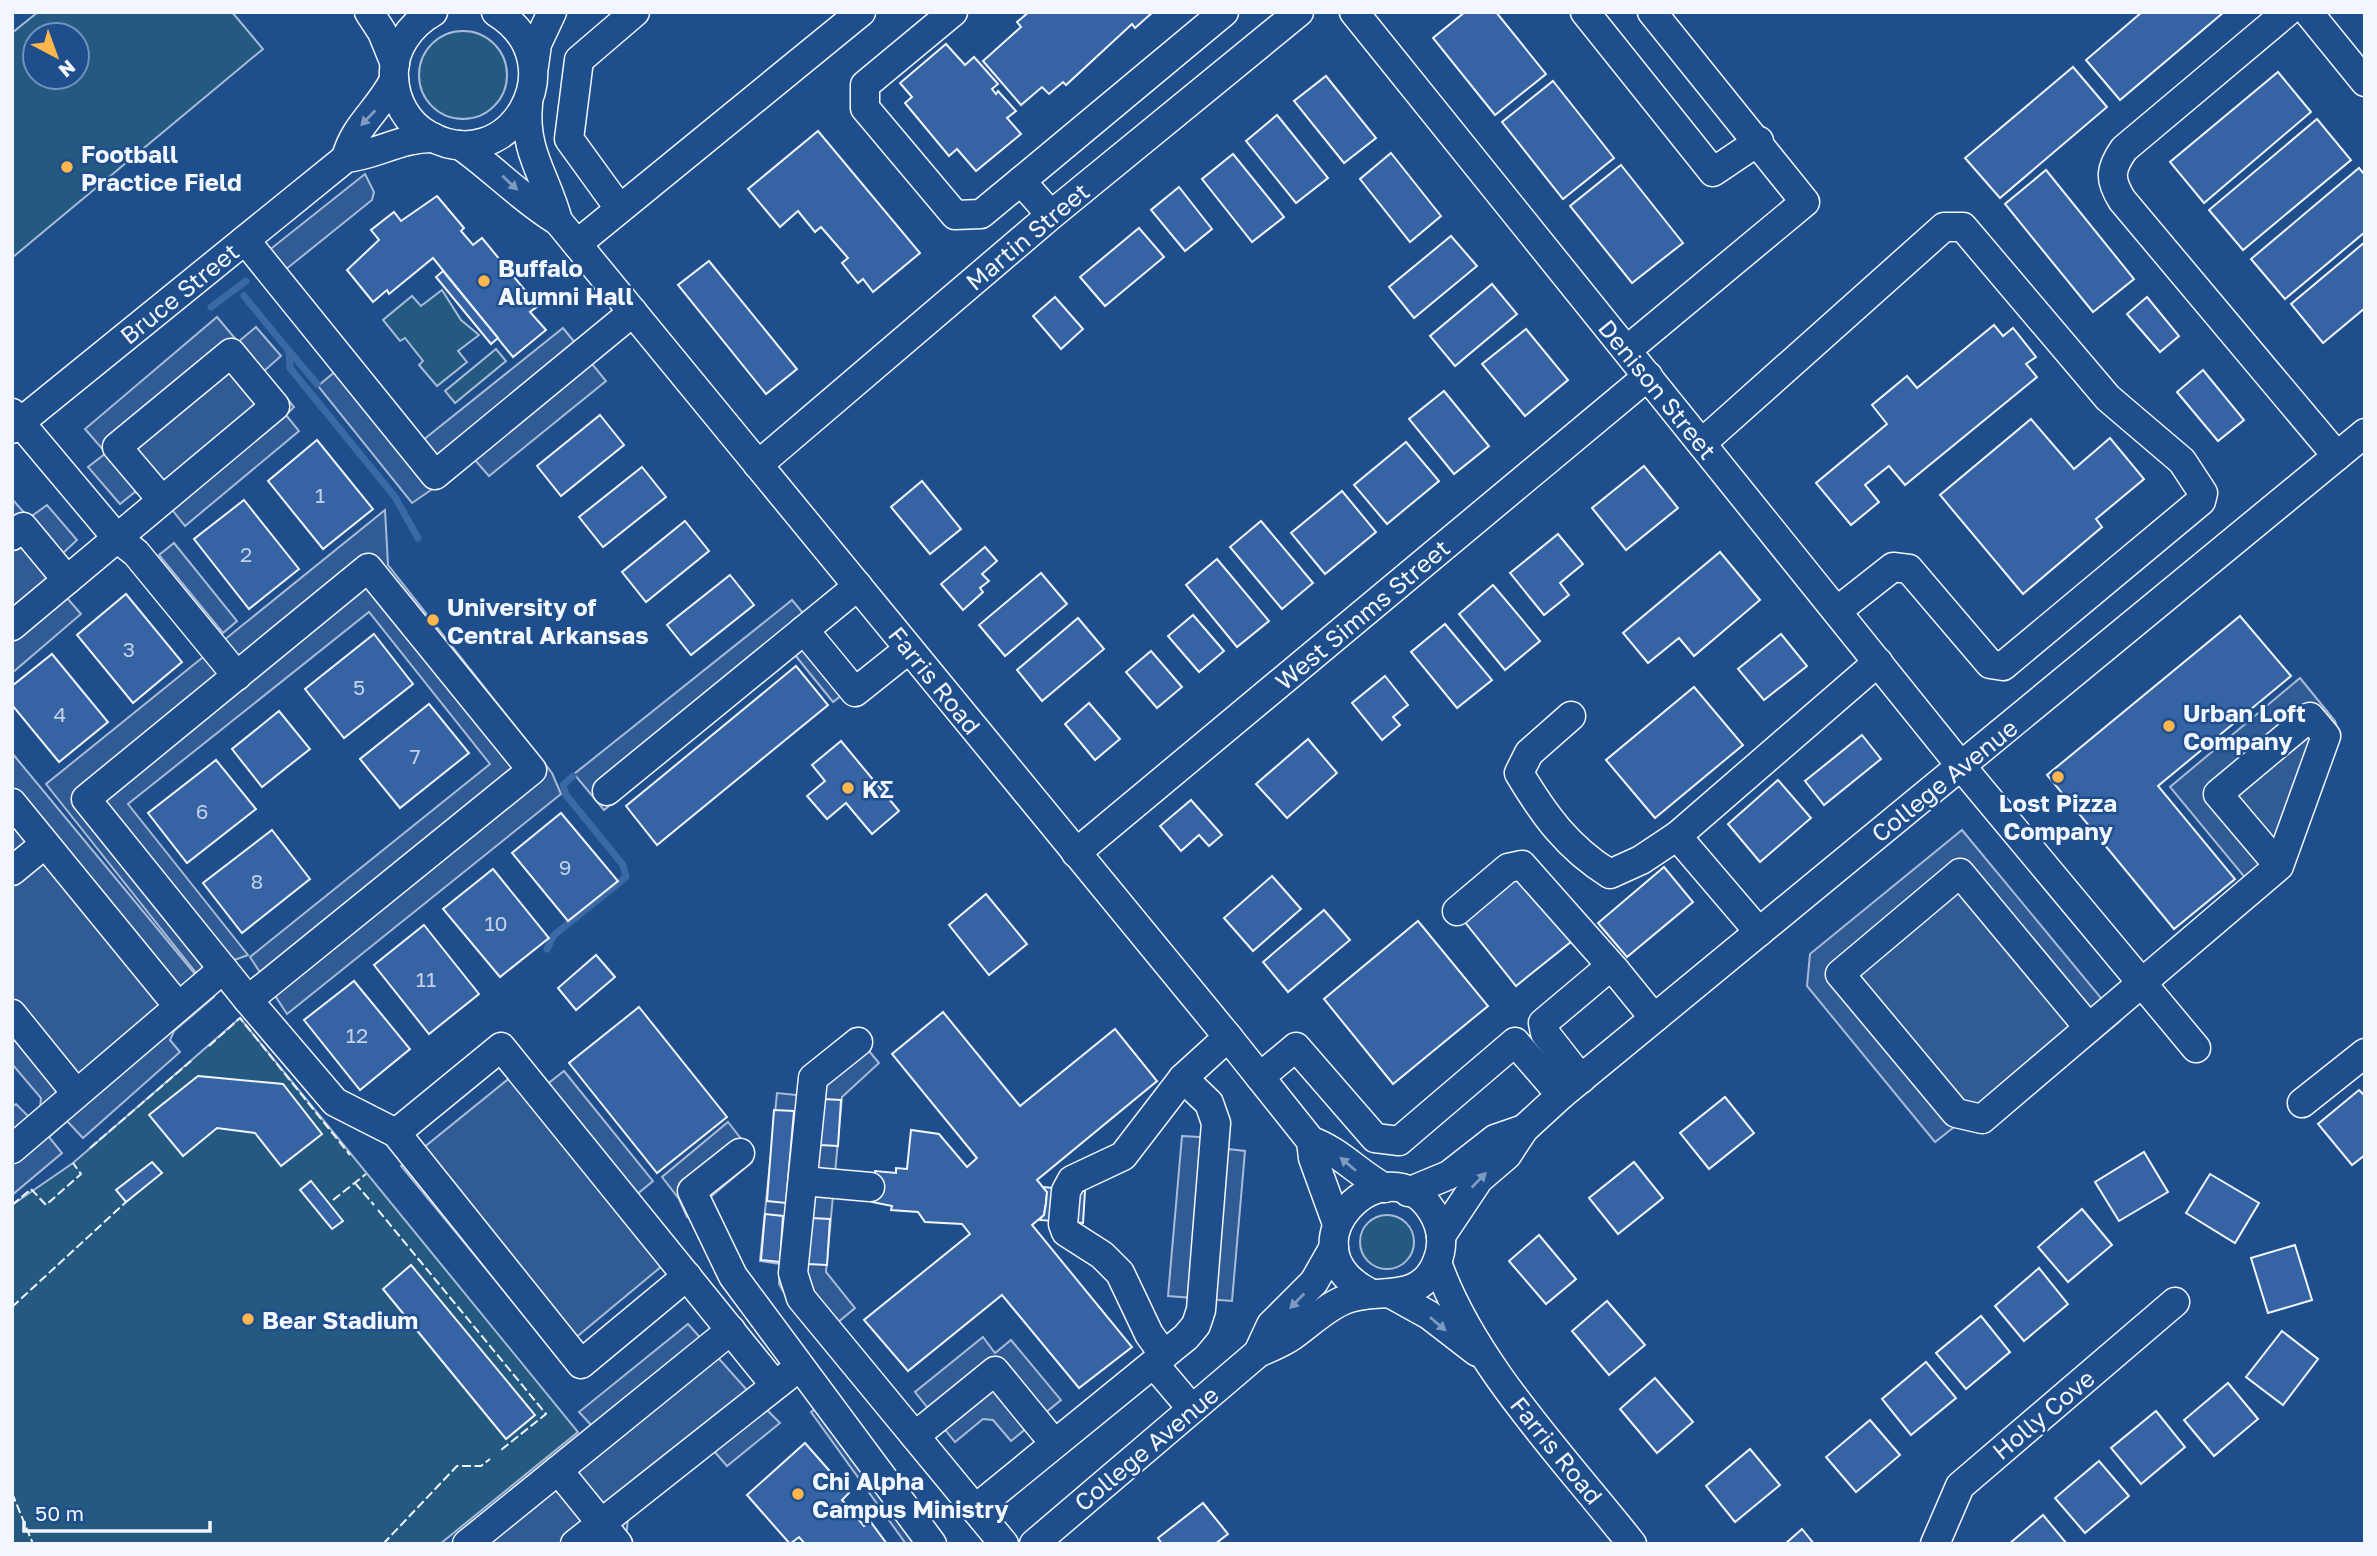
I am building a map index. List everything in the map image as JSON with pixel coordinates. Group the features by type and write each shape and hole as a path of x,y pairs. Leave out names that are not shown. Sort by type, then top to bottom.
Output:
{"street":[{"path":"369,12 382,32 394,72"},
{"name":"Bruce Street","path":"346,158 351,139 373,115 394,72 409,32 433,12"},
{"path":"496,12 516,27 534,65"},
{"path":"534,65 537,44 552,12"},
{"path":"619,208 573,147 568,131 579,60 635,12"},
{"path":"577,244 861,12"},
{"path":"953,12 865,85 865,108 955,215 981,214 1224,12"},
{"name":"Martin Street","path":"758,465 1051,215 1299,12"},
{"name":"Denison Street","path":"1354,12 1961,766 2196,1048"},
{"path":"1585,12 1713,172 1759,141"},
{"path":"1627,350 1805,202 1759,141 1652,12"},
{"path":"2287,12 2124,149 2112,166 2112,183 2122,200 2337,456"},
{"path":"2308,12 2359,64"},
{"name":"Farris Road","path":"534,65 528,104 528,142 552,196 558,221"},
{"name":"Farris Road","path":"394,72 406,114 421,131 447,141 503,176 536,208 558,221 1228,1037 1311,1141 1313,1158 1335,1236"},
{"name":"Bruce Street","path":"15,421 346,158 365,156 403,140 488,141 511,126 528,104"},
{"path":"1021,181 1051,215"},
{"path":"1702,443 1944,227 1963,227 2108,398 2182,461 2203,493 2201,501 2003,666 1990,663 1909,569 1893,568 1837,611"},
{"path":"245,240 435,475 633,312"},
{"path":"12,626 275,406 231,353 117,447 162,500"},
{"name":"West Simms Street","path":"1076,853 1648,376"},
{"path":"15,421 117,538 136,553 237,676"},
{"name":"College Avenue","path":"1439,1249 1464,1197 1479,1179 1507,1155 1524,1129 1571,1087 2365,433"},
{"path":"12,536 23,527 67,580"},
{"path":"248,1000 532,770 368,568 86,799 248,1000 335,1102 396,1133 581,1364 687,1276"},
{"path":"607,792 858,586"},
{"path":"804,631 855,692 909,649"},
{"path":"1572,716 1529,753 1519,773 1541,809 1581,856 1610,874 1641,860 1677,836 1878,662"},
{"path":"2089,1028 1960,873 1840,974 1956,1113 1982,1119 2142,983 2279,866 2326,736 2310,717 2218,794 2279,866"},
{"path":"12,803 178,1006"},
{"path":"1677,836 1759,932"},
{"path":"12,871 46,844"},
{"path":"1457,911 1508,868 1522,865 1654,1018"},
{"path":"12,1149 223,969"},
{"path":"1571,1087 1545,1033 1543,1023 1606,970 1615,970"},
{"path":"12,1014 76,1093"},
{"path":"1192,1409 1159,1359 1120,1273 1101,1255 1072,1239 1063,1224 1066,1191 1072,1181 1108,1166 1123,1156 1183,1078 1228,1037"},
{"path":"858,1042 813,1078 793,1273 801,1298 1004,1544"},
{"path":"1260,1077 1296,1047 1375,1138 1399,1141 1515,1042 1571,1087"},
{"path":"396,1133 501,1047 774,1384"},
{"path":"2302,1103 2364,1056"},
{"path":"975,1509 1159,1359 1196,1325 1201,1310 1216,1123 1209,1103 1183,1078"},
{"name":"College Avenue","path":"1396,1190 1448,1175 1495,1139 1524,1129"},
{"name":"Farris Road","path":"1311,1141 1328,1147 1356,1171 1396,1190"},
{"path":"740,1153 692,1191 733,1276 932,1544"},
{"path":"803,1181 870,1187"},
{"path":"1396,1190 1430,1208 1439,1249 1427,1278 1415,1288 1381,1294 1345,1275 1335,1236 1349,1205 1360,1195 1396,1190"},
{"name":"College Avenue","path":"1258,1353 1271,1325 1314,1282 1335,1236"},
{"name":"Farris Road","path":"1439,1249 1449,1299 1482,1355 1632,1544"},
{"name":"Farris Road","path":"1381,1294 1429,1315 1482,1355"},
{"name":"College Avenue","path":"1034,1544 1258,1353 1289,1338 1326,1309 1346,1299 1381,1294"},
{"name":"Holly Cove","path":"1935,1544 1960,1486 2175,1302"},
{"path":"467,1544 731,1331"},
{"path":"575,1544 610,1533 774,1384 801,1367"},
{"path":"915,1436 995,1371 1054,1443"},
{"path":"558,1470 610,1533"}],"shaded area":[{"name":"Football Practice Field","path":"38,12 232,12 263,49 13,257 12,33 21,26 21,91 91,91 91,21 27,21"},
{"path":"463,31 480,34 494,44 504,58 507,75 504,92 494,106 480,116 463,119 446,116 432,106 422,92 419,75 422,58 432,44 446,34"},
{"path":"365,174 374,192 372,200 285,270 268,251"},
{"path":"442,290 461,320 479,335 458,351 467,362 437,386 419,365 423,361 405,338 400,341 383,320 412,296 421,306"},
{"path":"217,317 238,342 256,327 281,356 264,371 294,407 286,415 299,431 185,526 173,511 135,492 120,504 88,467 106,453 85,429"},
{"path":"563,328 606,381 489,476 475,460 412,503 318,386 355,355 423,440"},
{"path":"496,349 506,361 455,403 445,391"},
{"path":"12,499 29,518 47,505 77,540 61,555 67,598 81,614 12,673"},
{"path":"385,510 388,565 552,773 561,794 287,1014 250,957 490,764 369,612 128,804 248,955 197,974 46,784"},
{"path":"174,543 237,621 223,633 159,555"},
{"path":"792,600 860,681 833,702 795,655 604,810 574,774"},
{"path":"2300,678 2335,721 2339,733 2261,897 2170,787"},
{"path":"12,753 214,997 174,1031 170,1040 180,1052 83,1138 67,1121 49,1137 62,1153 12,1195 12,1107 16,1104 29,1117 40,1108 41,1098 12,1064"},
{"path":"1962,830 2120,1021 1984,1133 1968,1116 1935,1142 1807,986 1810,954"},
{"name":"Bear Stadium","path":"240,1018 578,1432 440,1544 12,1544 12,1205 73,1163"},
{"path":"851,1029 879,1063 842,1097 826,1272 855,1308 819,1338 779,1284 780,1264 760,1261 777,1093 796,1095 802,1088 807,1065"},
{"path":"528,1063 546,1085 564,1071 653,1181 635,1196 680,1251 556,1354 401,1166"},
{"path":"728,1122 753,1154 752,1162 687,1217 679,1199 662,1177"},
{"path":"1182,1136 1200,1137 1228,1149 1245,1151 1232,1301 1168,1296"},
{"path":"1387,1215 1406,1223 1414,1242 1406,1261 1387,1269 1368,1261 1360,1242 1368,1223"},
{"path":"688,1324 780,1423 727,1466 713,1450 628,1519 626,1538 631,1544 450,1544 593,1427 579,1412"},
{"path":"983,1337 995,1353 1011,1340 1061,1400 1011,1441 993,1420 983,1419 955,1442 915,1392"},
{"path":"818,1407 918,1544 906,1544 811,1412"}],"building":[{"path":"1029,12 1153,12 1135,28 1132,24 1066,85 1063,82 1049,94 1042,87 1021,105 983,61 1021,27 1017,22"},
{"path":"1465,12 1496,12 1546,74 1495,115 1433,38"},
{"path":"2142,12 2224,12 2120,100 2086,60"},
{"path":"946,44 965,65 974,57 998,84 992,89 996,94 998,91 1016,111 1007,118 1021,134 976,171 957,149 949,156 905,103 912,97 900,83"},
{"path":"2073,67 2107,107 2000,198 1965,158"},
{"path":"2278,72 2311,112 2204,203 2170,162"},
{"path":"1326,76 1376,138 1344,163 1294,101"},
{"path":"1553,81 1614,158 1563,199 1502,122"},
{"path":"1277,115 1328,178 1296,203 1246,141"},
{"path":"2317,119 2351,160 2243,250 2209,210"},
{"path":"818,131 920,253 873,292 863,279 858,283 842,263 848,258 821,227 815,232 798,211 780,227 748,189"},
{"path":"1391,153 1441,216 1410,242 1360,179"},
{"path":"1233,154 1284,217 1252,242 1202,179"},
{"path":"1621,165 1683,243 1632,283 1570,206"},
{"path":"2359,168 2365,175 2365,232 2285,299 2251,259"},
{"path":"2046,170 2134,279 2093,312 2005,204"},
{"path":"1179,187 1212,229 1185,251 1151,210"},
{"name":"Buffalo Alumni Hall","path":"437,196 464,228 461,231 473,245 482,238 538,306 530,312 546,330 513,357 433,258 389,294 387,290 373,302 347,270 379,240 371,230 394,212 401,221"},
{"path":"1139,228 1164,257 1105,306 1080,277"},
{"path":"1451,236 1477,266 1414,318 1389,287"},
{"path":"2365,242 2365,308 2323,343 2291,304"},
{"path":"709,261 797,369 766,394 678,285"},
{"path":"443,271 498,338 491,344 436,277"},
{"path":"1492,284 1517,314 1455,366 1430,336"},
{"path":"1055,297 1083,329 1061,349 1033,316"},
{"path":"2147,297 2179,336 2160,352 2127,314"},
{"path":"1994,325 2003,336 2013,328 2036,357 2026,364 2037,377 1905,485 1889,466 1865,485 1879,502 1851,525 1816,483 1887,424 1872,405 1907,376 1917,388"},
{"path":"1526,329 1568,380 1525,416 1482,364"},
{"path":"2203,370 2244,420 2218,441 2177,392"},
{"path":"1444,391 1489,446 1454,474 1409,419"},
{"path":"600,415 624,445 561,496 537,466"},
{"path":"2031,419 2074,469 2110,438 2144,479 2096,519 2102,527 2023,594 1940,495"},
{"path":"317,440 373,509 323,549 268,481"},
{"path":"1406,442 1439,481 1387,524 1354,485"},
{"path":"1644,466 1678,508 1626,550 1592,508"},
{"path":"642,467 666,497 603,547 579,517"},
{"path":"922,481 961,529 930,554 891,507"},
{"path":"1342,491 1376,532 1325,574 1291,533"},
{"path":"244,500 299,569 249,609 194,539"},
{"path":"685,521 709,551 646,602 622,572"},
{"path":"1261,521 1313,583 1282,609 1230,547"},
{"path":"1558,534 1583,564 1560,583 1569,595 1544,615 1510,573"},
{"path":"985,547 997,561 982,574 989,581 980,588 983,592 963,610 941,584"},
{"path":"1720,552 1760,600 1694,656 1679,638 1648,663 1623,633"},
{"path":"1217,559 1269,621 1237,647 1186,585"},
{"path":"1041,573 1067,604 1005,656 979,625"},
{"path":"730,575 754,605 691,655 667,625"},
{"path":"1493,585 1540,641 1505,670 1459,614"},
{"path":"126,594 182,662 133,703 77,635"},
{"path":"1193,615 1224,651 1199,672 1168,636"},
{"name":"Urban Loft Company","path":"2240,616 2291,676 2158,786 2235,879 2174,929 2047,775"},
{"path":"1078,618 1104,649 1042,701 1017,670"},
{"path":"1445,624 1492,680 1457,708 1411,652"},
{"path":"374,634 413,684 344,738 305,689"},
{"path":"1781,634 1807,666 1764,700 1738,669"},
{"path":"1151,651 1182,687 1157,708 1126,672"},
{"path":"52,654 108,722 59,762 12,705 12,686"},
{"path":"796,666 828,705 657,845 626,806"},
{"path":"1385,676 1408,705 1393,717 1400,725 1382,740 1352,703"},
{"path":"1694,687 1743,745 1655,818 1606,760"},
{"path":"1089,703 1120,739 1095,760 1065,724"},
{"path":"429,704 469,753 400,808 360,759"},
{"path":"279,711 310,749 262,787 232,749"},
{"path":"1862,735 1881,759 1824,805 1805,781"},
{"path":"1308,739 1337,773 1287,818 1256,784"},
{"name":"KΣ","path":"841,741 899,811 872,834 846,803 827,819 807,796 825,781 812,765"},
{"path":"216,760 256,809 187,863 148,813"},
{"path":"1778,780 1811,818 1760,862 1728,824"},
{"path":"1191,800 1222,835 1209,846 1199,835 1181,851 1160,826"},
{"path":"561,813 618,881 568,921 512,853"},
{"path":"272,830 310,879 242,933 203,883"},
{"path":"1664,867 1693,902 1627,957 1598,923"},
{"path":"493,869 549,938 500,977 443,909"},
{"path":"1272,876 1301,909 1253,951 1224,918"},
{"path":"1519,876 1572,941 1516,986 1464,921"},
{"path":"986,894 1027,944 989,975 949,925"},
{"path":"1324,910 1350,940 1288,992 1263,962"},
{"path":"1418,921 1488,1006 1393,1084 1324,999"},
{"path":"424,925 479,994 429,1034 374,965"},
{"path":"596,955 615,977 576,1010 558,988"},
{"path":"354,981 410,1049 360,1090 304,1020"},
{"path":"639,1007 727,1117 657,1173 569,1063"},
{"path":"943,1012 1020,1106 1115,1029 1157,1081 1037,1180 1047,1192 1046,1203 1044,1215 1032,1225 1132,1347 1079,1388 1002,1295 908,1371 864,1320 970,1234 962,1224 925,1222 918,1212 891,1210 892,1206 872,1202 875,1171 896,1173 896,1168 907,1169 911,1130 939,1134 967,1167 977,1158 892,1054"},
{"path":"198,1076 283,1084 322,1134 281,1166 255,1133 217,1128 183,1156 149,1115"},
{"path":"2359,1090 2365,1096 2365,1155 2352,1165 2318,1124"},
{"path":"1725,1097 1754,1133 1709,1169 1680,1133"},
{"path":"823,1099 841,1100 838,1146 820,1145"},
{"path":"774,1110 794,1111 786,1203 767,1201"},
{"path":"2144,1152 2168,1192 2119,1221 2095,1182"},
{"path":"152,1162 162,1173 126,1202 116,1190"},
{"path":"1634,1162 1663,1198 1618,1234 1589,1198"},
{"path":"2210,1174 2259,1203 2235,1243 2186,1213"},
{"path":"311,1181 343,1221 332,1229 300,1190"},
{"path":"1043,1187 1085,1191 1083,1223 1039,1220 1044,1215 1046,1203 1047,1192"},
{"path":"2082,1209 2112,1245 2068,1282 2038,1247"},
{"path":"765,1214 783,1216 780,1262 761,1260"},
{"path":"811,1218 830,1219 827,1265 808,1264"},
{"path":"1539,1235 1576,1279 1546,1304 1509,1261"},
{"path":"2295,1245 2312,1300 2268,1313 2251,1258"},
{"path":"411,1265 535,1415 506,1439 383,1289"},
{"path":"2039,1268 2068,1304 2024,1341 1995,1306"},
{"path":"1607,1301 1645,1345 1609,1375 1572,1331"},
{"path":"1981,1316 2010,1352 1966,1389 1936,1353"},
{"path":"2282,1331 2318,1359 2283,1405 2246,1377"},
{"path":"1926,1362 1956,1398 1911,1435 1882,1399"},
{"path":"1655,1378 1693,1422 1657,1453 1620,1409"},
{"path":"2228,1383 2258,1419 2214,1456 2184,1420"},
{"path":"2156,1411 2185,1447 2141,1484 2111,1448"},
{"path":"1870,1420 1900,1455 1856,1492 1826,1457"},
{"name":"Chi Alpha Campus Ministry","path":"805,1443 849,1493 842,1500 864,1526 870,1521 887,1544 805,1544 799,1537 790,1544 747,1495"},
{"path":"1750,1449 1780,1485 1735,1522 1706,1486"},
{"path":"2099,1461 2129,1496 2085,1533 2055,1498"},
{"path":"1203,1503 1228,1534 1215,1544 1162,1544 1158,1538"},
{"path":"2043,1515 2067,1544 2009,1544"},
{"path":"1802,1529 1814,1544 1785,1544"}],"waterway":[{"path":"211,307 246,281"},
{"path":"244,296 289,351 290,368 395,497 418,538"},
{"path":"290,352 317,384"},
{"path":"547,949 554,935 626,877 623,865 566,795 563,785 573,776"}],"fence":[{"path":"209,1046 240,1018 350,1155"},
{"path":"90,1148 191,1061"},
{"path":"12,1205 31,1189 46,1205 81,1174 73,1163"},
{"path":"333,1200 366,1174"},
{"path":"355,1183 374,1205"},
{"path":"12,1307 126,1202"},
{"path":"378,1210 546,1414 501,1450"},
{"path":"383,1544 457,1466 481,1466 490,1459"},
{"path":"12,1493 33,1544"}],"place":[{"name":"Football Practice Field","path":"67,167"},
{"name":"Buffalo Alumni Hall","path":"484,281"},
{"name":"University of Central Arkansas","path":"433,620"},
{"name":"Urban Loft Company","path":"2169,726"},
{"name":"Lost Pizza Company","path":"2058,777"},
{"name":"KΣ","path":"848,788"},
{"name":"Bear Stadium","path":"248,1319"},
{"name":"Chi Alpha Campus Ministry","path":"798,1494"}]}
